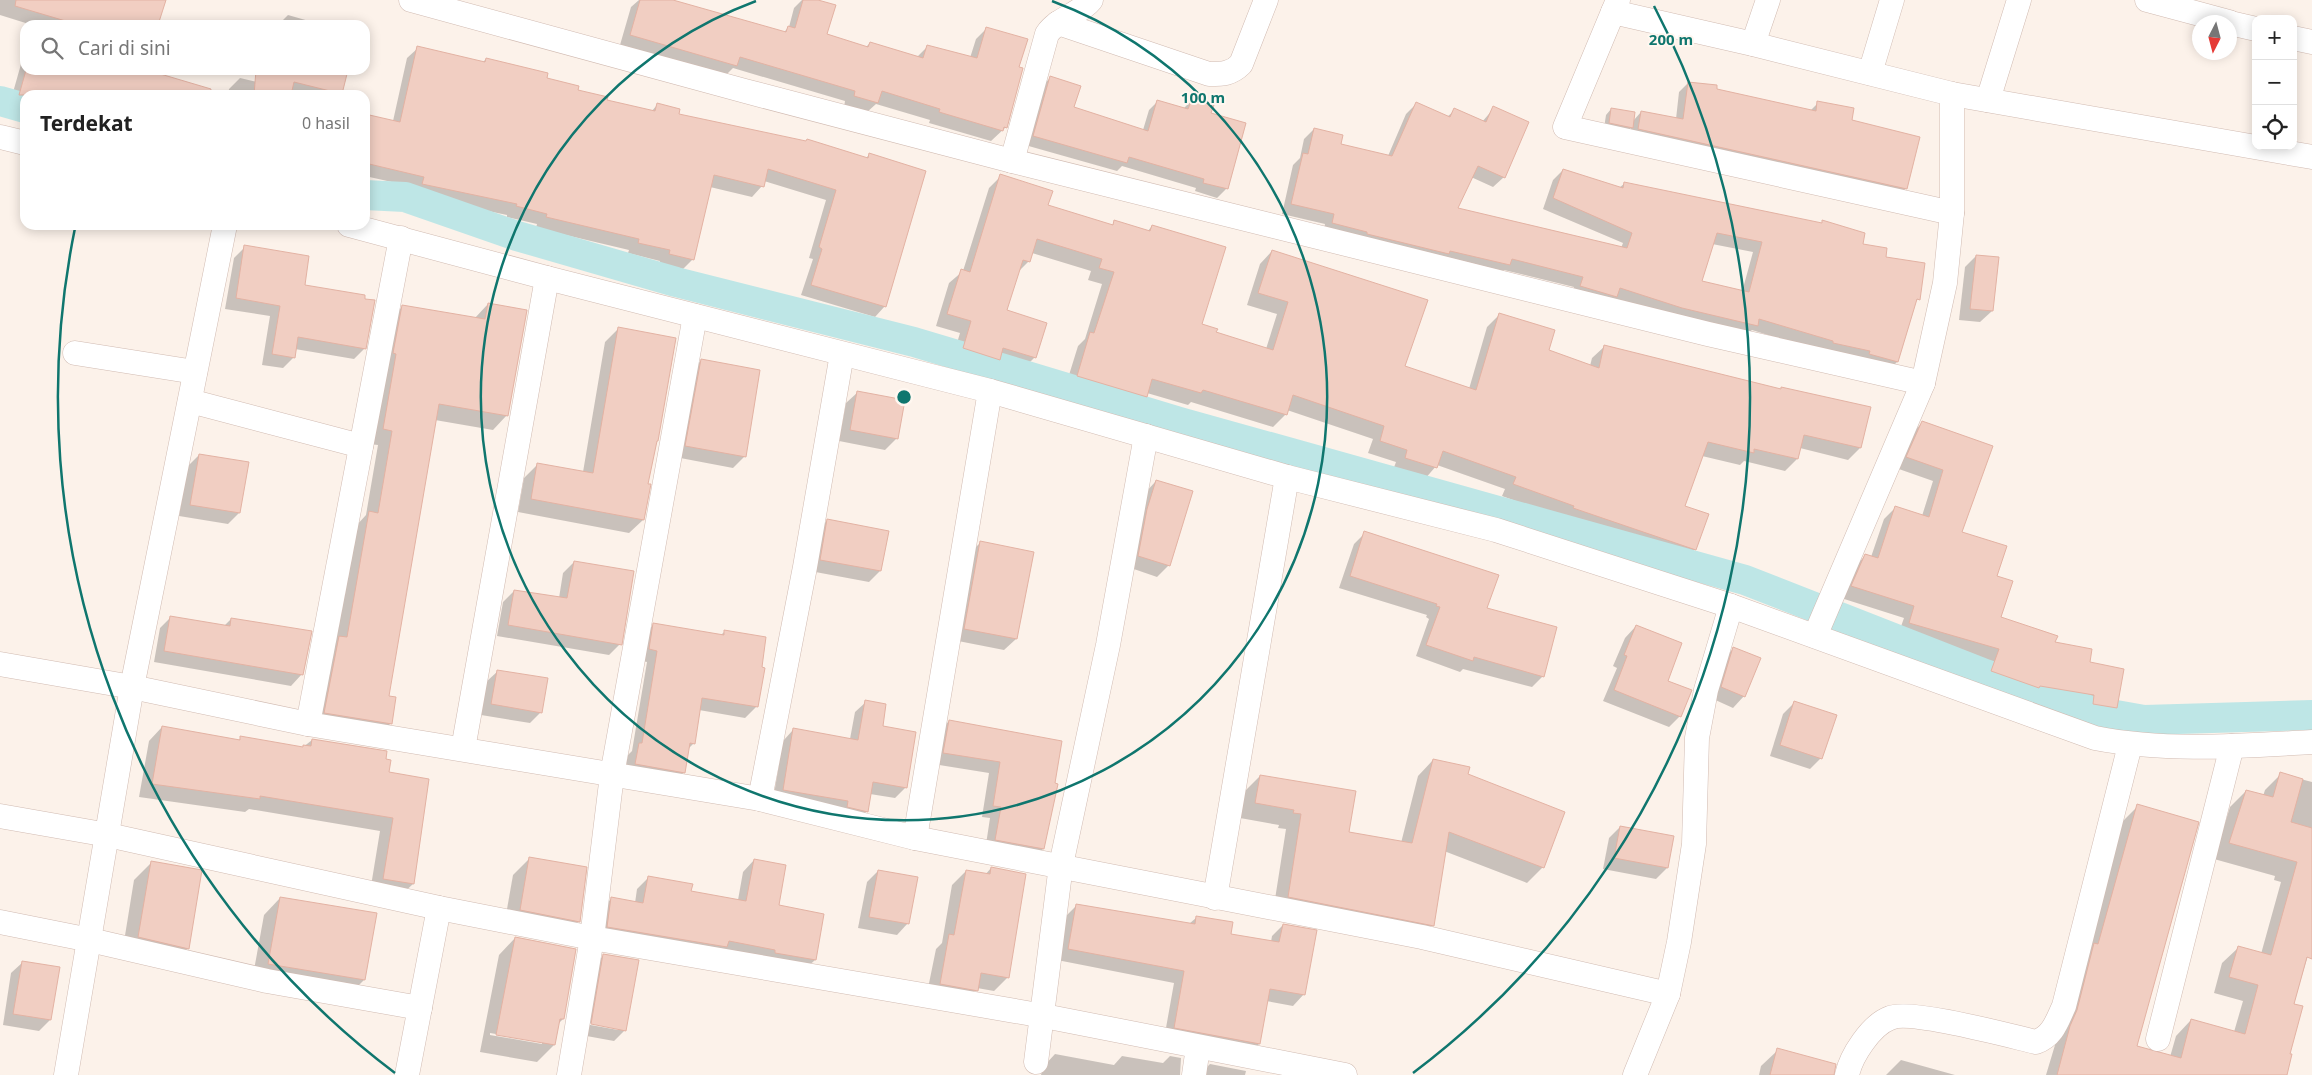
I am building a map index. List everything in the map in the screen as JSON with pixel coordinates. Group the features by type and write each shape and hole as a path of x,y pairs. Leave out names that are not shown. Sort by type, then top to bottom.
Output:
{"street":[{"path":"411,0 746,91 1012,160 1708,334 1924,383"},
{"path":"1012,160 1047,34 1058,23 1083,10 1091,0"},
{"path":"1058,23 1209,74 1224,74 1233,71 1241,64 1266,0"},
{"path":"1753,44 1768,0"},
{"path":"1870,73 1892,0"},
{"path":"1988,100 2019,0"},
{"path":"2147,0 2200,15"},
{"path":"1952,213 1565,127 1616,6 1753,44 1952,94 2312,157"},
{"path":"2237,25 2252,28"},
{"path":"2297,39 2312,42"},
{"path":"1818,626 1924,383 1945,284 1952,213 1952,94"},
{"path":"0,137 20,142"},
{"path":"66,1075 132,687 224,230"},
{"path":"369,230 547,278 990,391 1287,477 1496,530 1731,606 1818,626 2096,738 2130,745 2232,746 2312,742"},
{"path":"308,724 401,238"},
{"path":"463,749 547,278"},
{"path":"569,1075 592,938 612,775 695,316"},
{"path":"75,353 196,372"},
{"path":"760,799 805,567 842,354"},
{"path":"915,838 990,391"},
{"path":"190,401 361,446"},
{"path":"1036,1062 1044,1016 1061,865 1108,645 1146,436"},
{"path":"1215,898 1287,477"},
{"path":"1635,1075 1668,994 1681,933 1694,844 1697,738 1706,690 1731,606"},
{"path":"0,664 132,687 308,724 760,799 915,838 1422,937 1668,994"},
{"path":"1847,1075 1859,1050 1878,1025 1891,1017 1921,1017 2036,1042 2045,1039 2053,1031 2064,1006 2130,745"},
{"path":"2158,1039 2232,746"},
{"path":"0,816 108,835 439,908 592,938 1044,1016 1345,1075"},
{"path":"407,1075 439,908"},
{"path":"0,922 90,940 267,981 420,1008"},
{"path":"1194,1075 1198,1047"}],"building":[{"path":"16,0 166,0 160,20 62,20 15,6"},
{"path":"640,0 673,0 786,32 788,26 795,28 803,0 818,0 836,5 827,34 868,47 870,42 923,58 927,45 977,58 986,27 1028,39 1019,67 1023,68 1007,128 1004,127 1003,131 939,112 940,109 882,91 878,103 854,96 855,91 740,57 737,66 630,35"},
{"path":"417,46 485,62 486,58 548,73 547,78 579,86 578,90 608,97 607,100 655,111 657,103 680,109 679,114 806,141 807,139 868,158 869,153 926,171 886,307 811,285 822,249 819,247 836,190 768,169 764,187 714,175 694,260 669,254 670,250 638,243 639,239 546,217 547,214 516,206 517,204 422,184 424,177 370,164 370,115 400,122"},
{"path":"25,75 164,75 211,89 211,90 20,90"},
{"path":"256,75 347,75 343,90 326,90 294,82 292,90 254,90"},
{"path":"1050,76 1081,86 1074,107 1148,131 1157,100 1188,109 1192,99 1214,105 1211,113 1246,123 1228,189 1203,183 1204,179 1129,157 1127,163 1033,136"},
{"path":"1688,82 1717,85 1717,89 1816,111 1817,101 1854,108 1852,120 1920,137 1907,189 1638,129 1641,111 1683,119"},
{"path":"1416,102 1450,117 1454,108 1486,122 1493,106 1529,122 1505,178 1478,166 1458,208 1627,248 1632,233 1553,198 1563,169 1623,188 1624,182 1822,223 1822,220 1865,233 1863,244 1887,248 1886,257 1925,263 1920,300 1917,299 1898,362 1869,354 1870,351 1833,343 1833,341 1759,319 1758,326 1682,308 1620,288 1617,297 1580,286 1583,277 1512,259 1510,265 1450,251 1449,254 1367,234 1367,232 1332,223 1334,214 1291,204 1303,153 1308,154 1314,128 1343,135 1341,144 1392,156","holes":["1717,233 1762,242 1749,292 1702,281"]},
{"path":"1611,108 1635,112 1633,128 1609,123"},
{"path":"1000,174 1053,191 1048,205 1113,225 1114,220 1150,231 1152,225 1226,247 1202,324 1218,329 1216,332 1273,350 1288,302 1258,293 1272,250 1428,300 1405,366 1476,390 1499,313 1555,330 1549,350 1599,368 1604,345 1781,389 1781,387 1871,407 1861,448 1804,435 1798,459 1754,449 1754,453 1708,442 1685,506 1709,514 1696,550 1573,508 1574,506 1513,484 1516,477 1443,451 1437,468 1405,458 1407,450 1380,441 1384,426 1293,395 1287,415 1203,390 1201,393 1152,379 1147,397 1077,376 1090,332 1094,333 1114,272 1099,268 1102,259 1037,239 1030,262 1023,260 1007,310 1047,323 1036,358 1003,348 1000,360 963,348 971,321 947,314 961,269 970,272"},
{"path":"244,245 309,256 305,285 365,295 365,299 375,300 366,349 298,337 295,358 272,354 280,306 236,298"},
{"path":"1976,255 1999,257 1993,311 1970,309"},
{"path":"488,303 527,310 508,416 439,404 389,696 396,697 392,724 324,713 339,636 347,637 369,511 378,513 392,431 383,429 396,354 393,353 402,305 485,319"},
{"path":"618,327 676,338 658,441 648,484 651,484 644,520 531,499 537,463 593,473"},
{"path":"701,359 760,370 746,457 685,446"},
{"path":"857,391 905,400 898,439 850,430"},
{"path":"1922,421 1993,446 1962,532 2007,546 1997,576 2013,581 2001,617 2058,636 2055,642 2092,649 2090,662 2124,669 2117,708 2093,704 2094,695 2040,686 2039,688 1991,671 1999,649 1909,623 1914,606 1851,586 1865,554 1878,558 1895,506 1929,517 1943,470 1906,457"},
{"path":"199,454 249,462 240,513 190,505"},
{"path":"1156,480 1193,491 1170,566 1138,556 1147,509"},
{"path":"827,519 889,531 881,571 820,560"},
{"path":"1364,531 1499,575 1487,608 1557,627 1544,677 1474,657 1473,661 1426,645 1440,607 1436,606 1437,604 1350,576"},
{"path":"980,541 1034,552 1017,639 964,629"},
{"path":"574,561 634,571 622,645 508,625 514,590 567,598"},
{"path":"170,616 230,626 231,618 312,631 303,675 164,651"},
{"path":"653,623 724,635 724,630 766,637 762,667 765,668 758,707 702,698 695,744 690,743 685,773 635,764 639,743 642,743 657,651 649,649"},
{"path":"1636,625 1682,643 1668,681 1692,690 1681,717 1614,690 1627,656 1624,655"},
{"path":"1733,647 1761,658 1745,697 1721,687"},
{"path":"497,670 548,678 542,713 491,704"},
{"path":"865,700 886,704 883,726 916,732 907,788 873,782 868,812 847,807 848,801 783,790 793,728 858,740"},
{"path":"1794,701 1837,715 1822,759 1780,745"},
{"path":"949,720 1062,741 1055,783 1058,784 1044,849 995,840 1001,807 993,806 1000,762 943,753"},
{"path":"162,726 240,740 240,736 303,747 303,745 311,746 312,739 387,751 386,759 391,760 389,772 429,779 414,884 383,879 393,818 260,796 260,799 152,784"},
{"path":"1433,759 1470,767 1468,774 1565,812 1544,868 1449,832 1434,926 1288,897 1301,814 1293,813 1294,810 1255,803 1260,775 1356,791 1349,832 1412,843"},
{"path":"2280,772 2303,779 2291,822 2312,828 2312,959 2307,957 2294,1004 2303,1006 2290,1054 2292,1054 2287,1075 2057,1075 2070,1026 2077,1010 2094,943 2098,944 2137,804 2199,822 2137,1046 2181,1058 2191,1019 2245,1034 2258,985 2229,977 2238,946 2271,955 2297,862 2229,843 2246,790 2273,797"},
{"path":"1620,826 1674,836 1668,868 1614,858"},
{"path":"529,857 587,867 580,922 520,910"},
{"path":"754,859 786,865 779,905 824,914 816,960 775,953 775,950 729,941 727,947 607,927 611,897 643,903 648,876 693,884 691,891 746,901"},
{"path":"151,861 202,870 189,949 138,937"},
{"path":"991,867 1026,874 1009,978 981,973 978,991 940,984 949,934 954,935 966,870 990,874"},
{"path":"878,870 918,877 909,924 869,917"},
{"path":"280,897 377,913 365,980 268,964"},
{"path":"1076,904 1195,924 1196,916 1233,922 1231,934 1279,942 1283,924 1317,930 1305,995 1270,989 1260,1044 1174,1028 1184,971 1068,949"},
{"path":"515,937 576,949 564,1019 560,1019 555,1045 496,1035"},
{"path":"603,954 639,960 626,1031 591,1024"},
{"path":"22,961 60,967 51,1020 13,1014"},
{"path":"1777,1048 1836,1064 1834,1075 1770,1075"}],"waterway":[{"path":"0,101 20,107"},
{"path":"370,195 405,197 517,236 676,282 914,342 1180,422 1745,580 1985,674 2088,710 2144,720 2312,715"}]}
